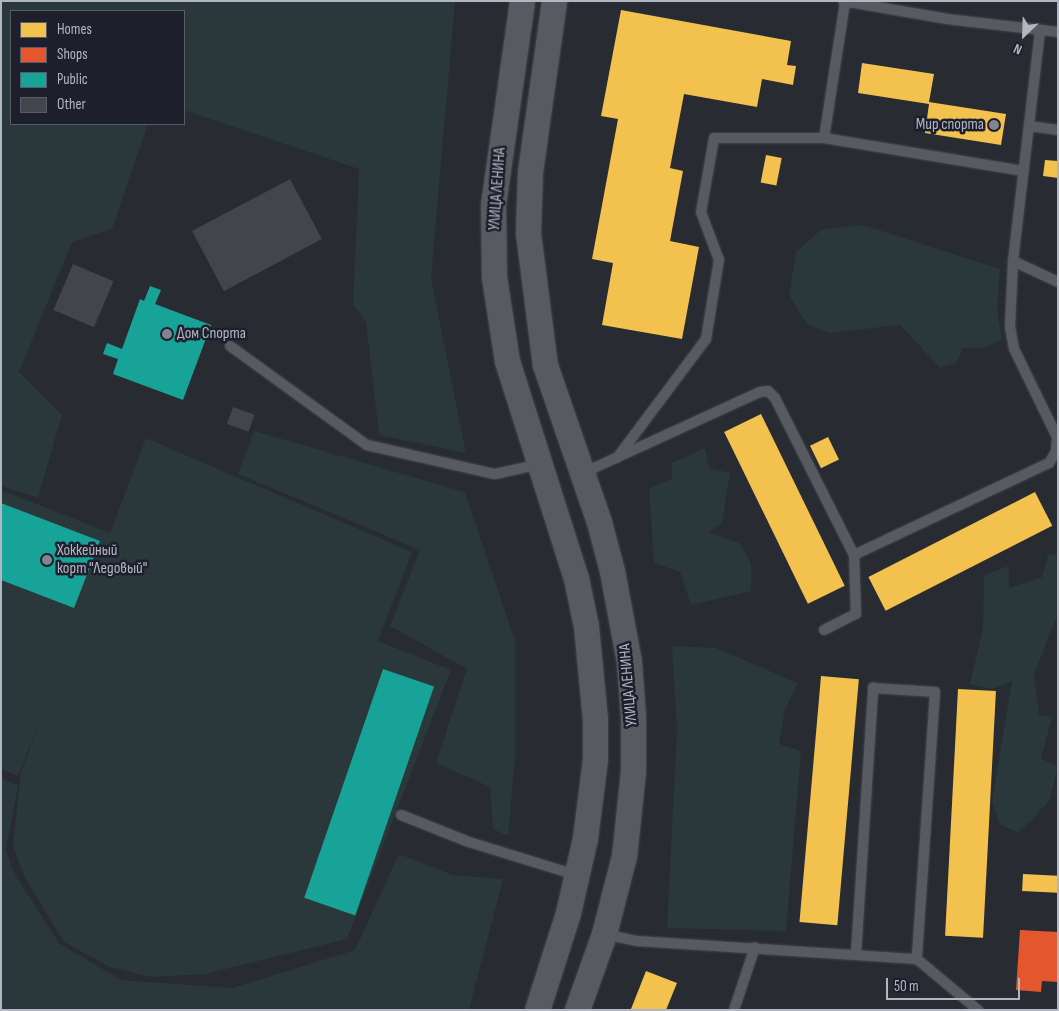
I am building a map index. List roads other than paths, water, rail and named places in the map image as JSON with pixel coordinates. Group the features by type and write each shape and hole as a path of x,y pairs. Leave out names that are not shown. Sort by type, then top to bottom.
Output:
{"street":[{"name":"УЛИЦА ЛЕНИНА","path":"522,1 494,205 494,277 512,376 576,578 592,674 596,759 592,798 577,876 555,958 537,1010"},
{"name":"УЛИЦА ЛЕНИНА","path":"554,1 530,172 528,233 545,366 599,522 620,607 632,716 629,815 624,856 604,934 577,1010"},
{"path":"512,376 545,366"}],"lane":[{"path":"824,138 844,2 1058,32"},
{"path":"854,555 1048,463 1056,452 1056,438 1014,349 1010,327 1023,171 1040,30"},
{"path":"1029,126 1058,130"},
{"path":"616,459 706,338 719,260 701,212 714,138 824,138 1023,171"},
{"path":"1014,261 1058,282"},
{"path":"230,346 367,445 495,474 541,464"},
{"path":"583,473 760,392 768,391 775,398 854,555 856,614 824,630"},
{"path":"856,954 873,688 935,692 916,959"},
{"path":"401,815 469,842 577,876"},
{"path":"604,934 637,940 916,959 978,1010"},
{"path":"734,1010 755,947"}],"place":[{"name":"Мир спорта","path":"994,125"},
{"name":"Дом Спорта","path":"167,334"},
{"name":"Хоккейный корт \"Ледовый\"","path":"47,560"}]}
